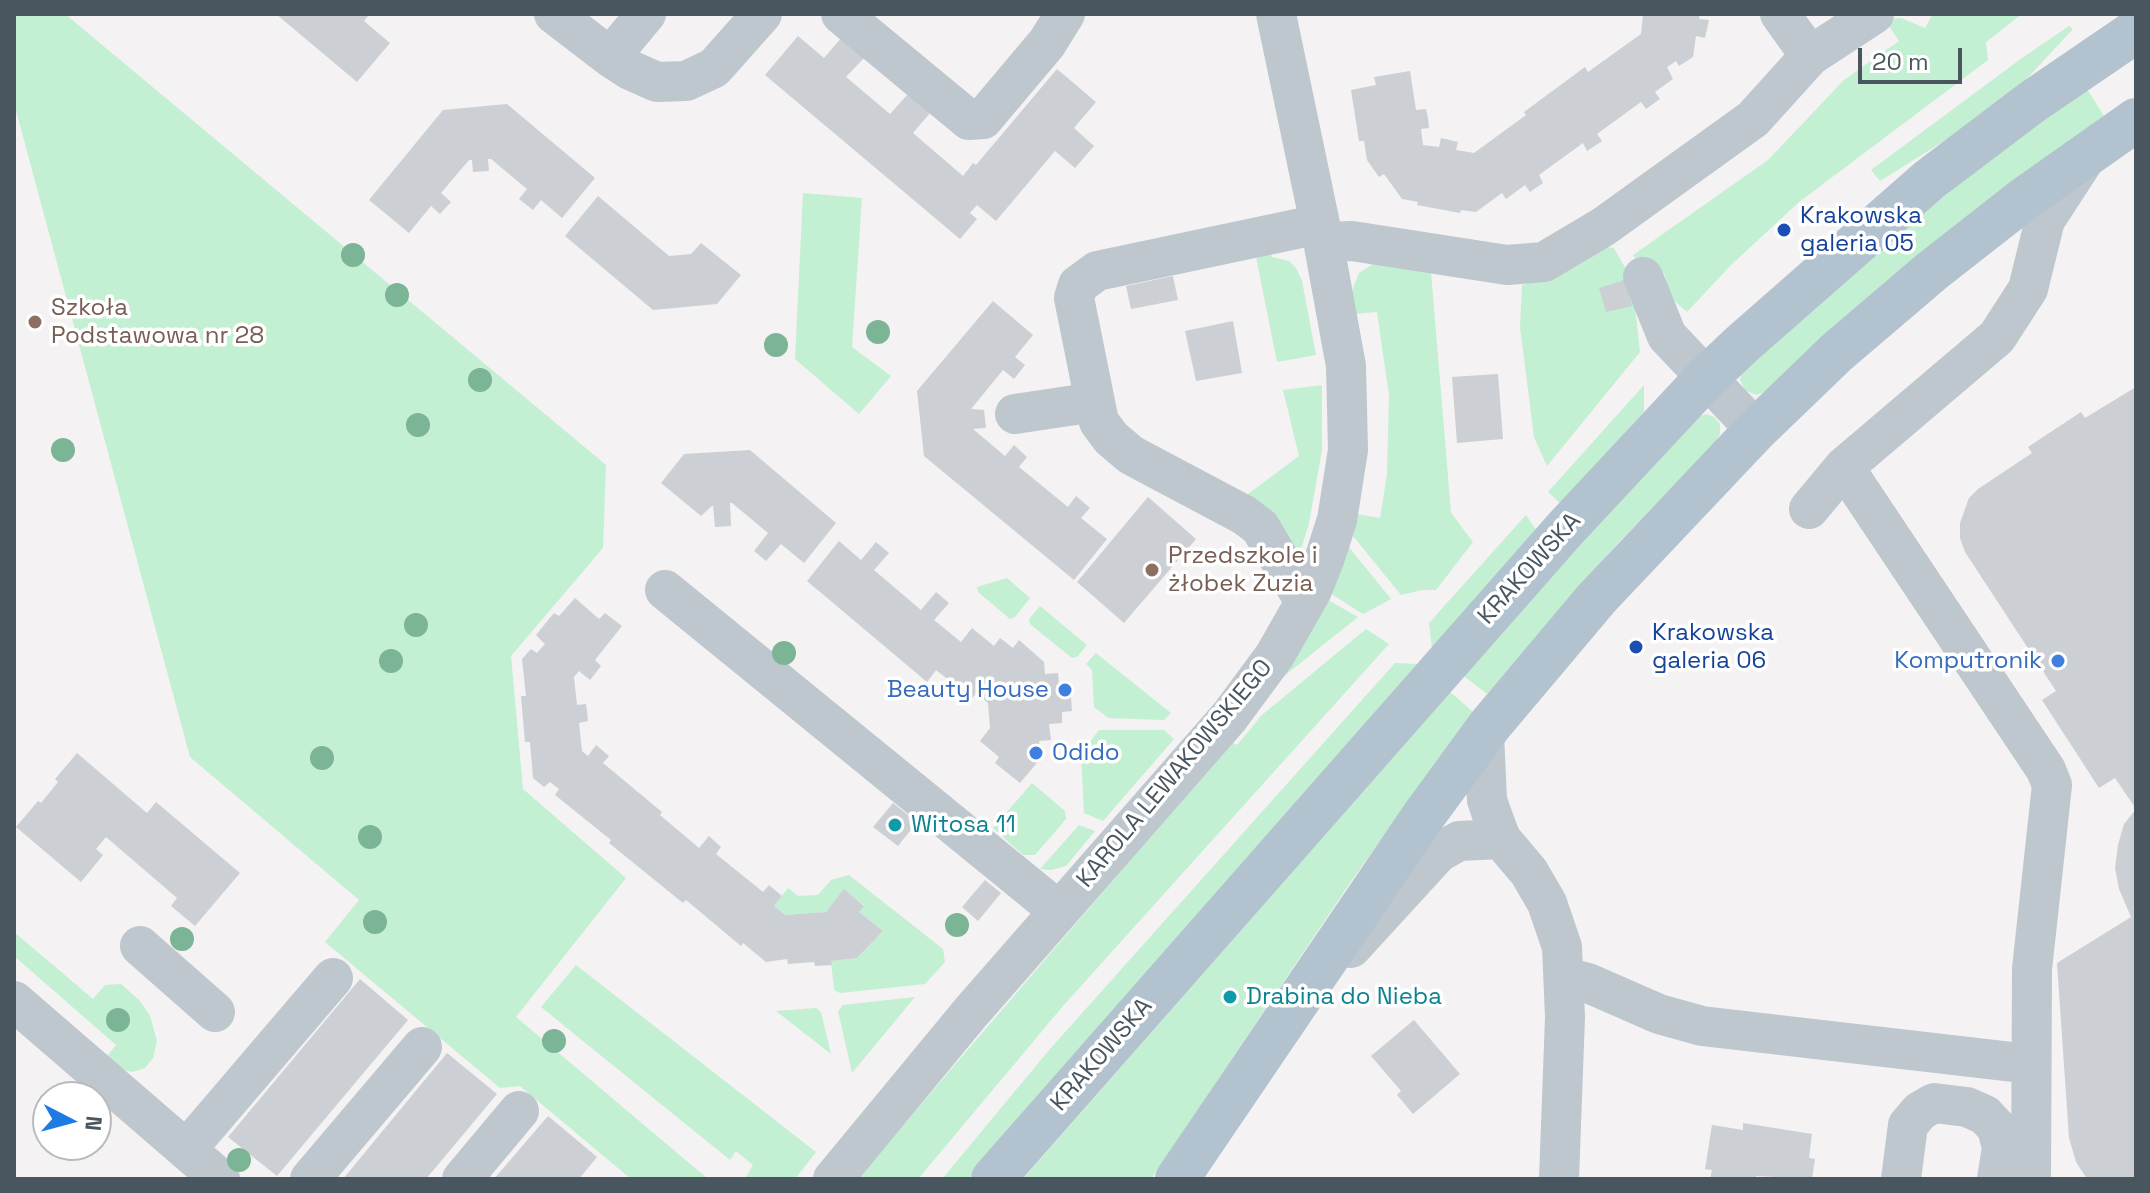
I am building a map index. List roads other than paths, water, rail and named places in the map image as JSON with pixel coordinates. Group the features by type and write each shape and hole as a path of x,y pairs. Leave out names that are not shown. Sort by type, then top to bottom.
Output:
{"main road":[{"name":"KRAKOWSKA","path":"993,1179 1565,529 1706,378 1929,180 1994,129 2136,31"},
{"path":"1177,1179 1388,866 1484,734 1597,598 1756,430 1837,352 2024,199 2136,120"}],"street":[{"path":"554,14 610,57 657,82 686,81 714,68 762,14"},
{"path":"610,57 646,14"},
{"path":"841,14 969,120 983,119 1047,43 1065,14"},
{"name":"KAROLA LEWAKOWSKIEGO","path":"833,1179 1059,911 1230,716 1275,655 1324,560 1337,520 1348,450 1346,366 1322,233 1276,14"},
{"path":"1780,14 1810,56"},
{"path":"1305,602 1260,527 1244,515 1131,455 1111,438 1099,422 1074,298 1078,285 1097,271 1322,233 1352,241 1507,265 1544,262 1603,227 1753,119 1810,56 1874,14"},
{"path":"1809,509 1844,467 1997,337 2028,289 2045,220 2090,150"},
{"path":"1643,277 1667,336 1756,430"},
{"path":"1015,414 1095,402"},
{"path":"1844,467 2046,770 2052,785 2032,969 2031,1179"},
{"path":"665,590 1059,911"},
{"path":"1484,734 1487,800 1501,839 1529,872 1547,903 1559,933 1565,977 1559,1179"},
{"path":"1277,1030 1438,853 1459,841 1501,839"},
{"path":"140,946 215,1012"},
{"path":"1565,977 1588,983 1659,1014 1702,1026 2030,1064"},
{"path":"186,1150 333,978"},
{"path":"14,1001 220,1179"},
{"path":"310,1179 422,1047"},
{"path":"1901,1179 1908,1125 1920,1111 1934,1103 1967,1107 1985,1115 1997,1128 2002,1148 1997,1179"},
{"path":"462,1179 519,1111"}],"place":[{"name":"Krakowska galeria 05","path":"1784,230"},
{"name":"Szkoła Podstawowa nr 28","path":"35,322"},
{"name":"Przedszkole i żłobek Zuzia","path":"1152,570"},
{"name":"Krakowska galeria 06","path":"1636,647"},
{"name":"Komputronik","path":"2058,661"},
{"name":"Beauty House","path":"1065,690"},
{"name":"Odido","path":"1036,753"},
{"name":"Witosa 11","path":"895,825"},
{"name":"Drabina do Nieba","path":"1230,997"}]}
